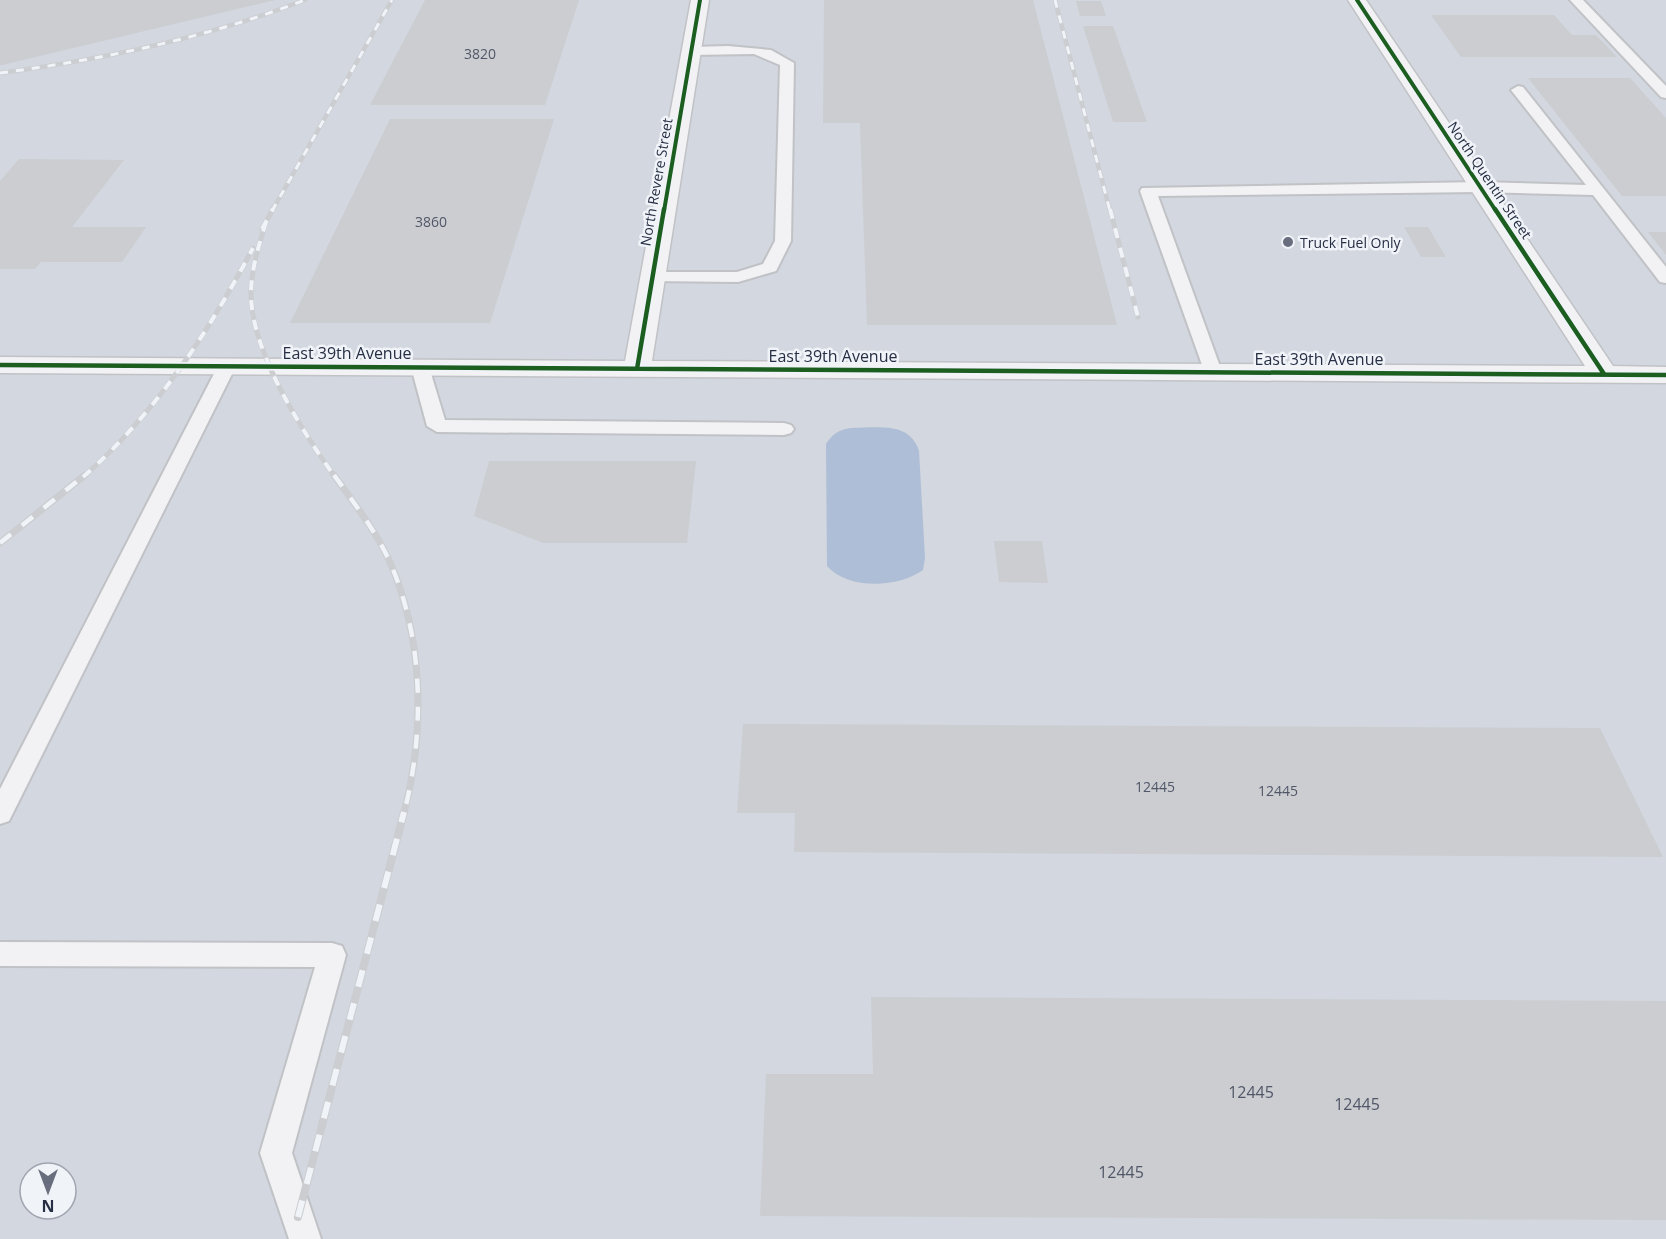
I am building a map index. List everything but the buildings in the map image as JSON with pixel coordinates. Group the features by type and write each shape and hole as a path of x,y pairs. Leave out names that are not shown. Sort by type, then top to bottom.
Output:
{"street":[{"name":"North Revere Street","path":"637,369 700,0"},
{"name":"North Quentin Street","path":"1357,0 1604,374"},
{"name":"East 39th Avenue","path":"0,365 1666,375"}],"lane":[{"path":"1576,0 1666,94"},
{"path":"652,277 753,274 770,267 783,241 787,63 778,56 763,52 691,51"},
{"path":"1518,90 1666,278"},
{"path":"1213,372 1148,191 1480,187 1598,190"},
{"path":"0,814 227,366"},
{"path":"420,367 438,426 784,429"},
{"path":"0,954 332,955 276,1153 305,1239"}],"shaded area":[{"path":"0,0 1666,0 1666,1239 0,1239"}],"water":[{"path":"851,428 891,428 908,435 915,441 919,451 925,558 923,570 913,576 887,583 860,583 836,574 827,566 826,444 837,433"}],"railway":[{"path":"0,73 155,46 230,25 305,0"},
{"path":"272,211 392,0"},
{"path":"1055,0 1110,211"},
{"path":"262,229 273,209"},
{"path":"1110,209 1138,317"},
{"path":"266,222 251,285 253,316 259,340 294,414 335,477"},
{"path":"83,477 134,426 157,399 199,341 253,248"},
{"path":"0,543 85,475"},
{"path":"334,475 364,517 389,560 401,590 409,621 418,685 418,718 411,782 404,813"},
{"path":"298,1217 404,812"}],"cycle path":[{"path":"637,369 700,0"},
{"path":"1357,0 1604,374"},
{"path":"0,365 1666,375"}],"place":[{"name":"Truck Fuel Only","path":"1288,242"}]}
